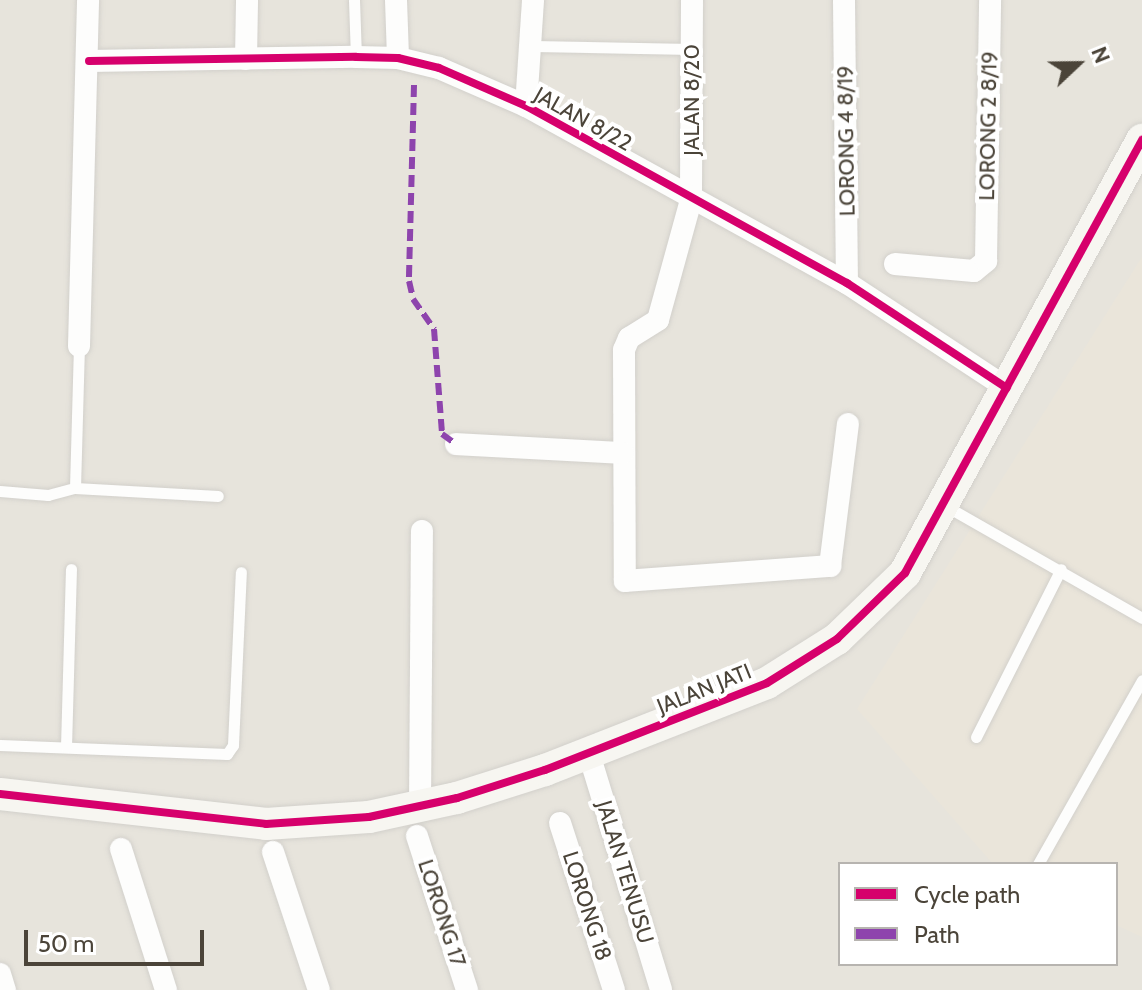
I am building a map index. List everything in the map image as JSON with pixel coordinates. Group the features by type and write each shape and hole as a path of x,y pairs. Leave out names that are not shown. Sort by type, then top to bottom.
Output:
{"street":[{"path":"79,346 89,61 88,0"},
{"path":"246,59 247,0"},
{"path":"396,0 398,58"},
{"path":"526,106 533,46 533,0"},
{"name":"JALAN 8/20","path":"623,453 625,344 658,320 691,200 692,0"},
{"name":"LORONG 4 8/19","path":"844,0 847,283"},
{"name":"LORONG 2 8/19","path":"895,264 974,271 984,267 987,252 990,0"},
{"name":"JALAN 8/22","path":"89,61 356,57 398,58 439,68 526,106 691,200 847,283 1007,388"},
{"name":"JALAN JATI","path":"0,794 266,824 369,817 419,822 767,683 837,639 905,573 1142,140"},
{"path":"456,444 623,453 625,581 819,571 830,566 836,555 848,424"},
{"name":"LORONG 17","path":"422,531 419,822 467,990"},
{"name":"JALAN TENUSU","path":"589,754 661,990"},
{"name":"LORONG 18","path":"560,823 614,990"},
{"path":"121,849 166,990"},
{"path":"273,852 319,990"},
{"path":"0,974 5,990"}],"lane":[{"path":"354,0 356,57"},
{"path":"533,46 692,49"},
{"path":"75,488 79,346"},
{"path":"0,491 48,495 75,488 218,496"},
{"path":"943,505 1061,569 1142,618"},
{"path":"66,747 71,569"},
{"path":"976,737 1061,569"},
{"path":"0,745 222,756 232,750 241,572"},
{"path":"1039,862 1142,680"}],"shaded area":[{"path":"0,0 1142,0 1142,990 0,990"},
{"path":"1142,257 1142,937 1118,926 1118,862 991,862 857,709"}],"marked path":[{"path":"414,85 409,281 413,299 434,329 442,434 456,444"}],"cycle path":[{"path":"89,61 356,57 398,58 439,68 526,106 847,283 1007,388"},
{"path":"0,794 266,824 369,817 457,798 545,770 767,683 837,639 905,573 1142,140"}]}
